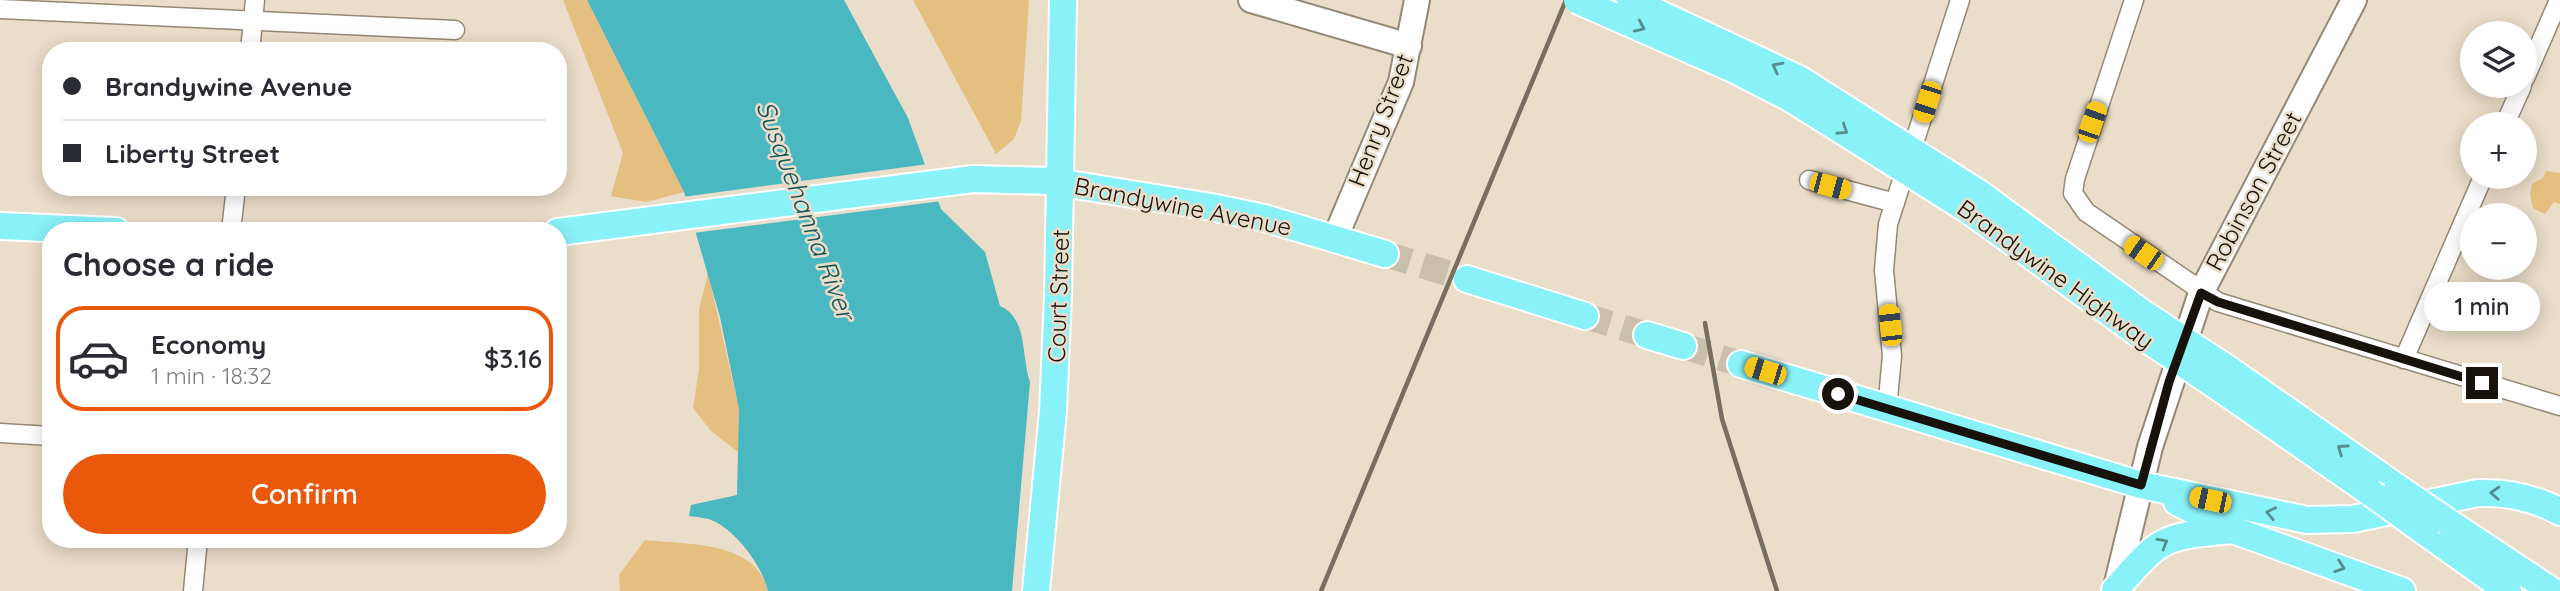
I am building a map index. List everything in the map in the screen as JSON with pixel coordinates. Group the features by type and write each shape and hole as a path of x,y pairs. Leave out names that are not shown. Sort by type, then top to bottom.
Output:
{"main road":[{"name":"Court Street","path":"1036,591 1053,411 1061,183 1063,0"},
{"name":"Brandywine Highway","path":"1577,0 1790,97 1975,203"},
{"name":"Brandywine Highway","path":"1630,0 1799,79 2142,324 2398,488 2436,527 2508,591"},
{"name":"Brandywine Avenue","path":"567,231 973,178 1003,177 1061,183 1251,215 1385,254"},
{"path":"0,226 42,228"},
{"path":"1467,279 1586,316"},
{"path":"1647,335 1683,346"},
{"path":"1741,364 2141,485 2308,520 2353,519 2478,493 2519,496 2560,512"},
{"name":"Brandywine Highway","path":"2224,379 2371,493 2552,591"},
{"path":"2141,485 2232,530 2402,591"},
{"path":"2115,590 2148,552 2166,539 2232,530"}],"street":[{"path":"251,42 256,0"},
{"path":"1251,0 1409,46"},
{"name":"Henry Street","path":"1335,239 1401,82 1417,0"},
{"path":"1887,409 1892,356 1884,248 1895,203 1960,0"},
{"path":"2134,0 2092,122 2073,193 2086,212 2201,293 2218,302 2560,406"},
{"name":"Robinson Street","path":"2115,590 2169,382 2201,293 2354,0"},
{"path":"2537,50 2559,0"},
{"path":"0,9 455,30"},
{"path":"1809,180 1895,203"},
{"path":"2404,359 2478,189"},
{"path":"232,222 235,196"},
{"path":"0,433 42,435"},
{"path":"193,591 197,548"}],"shaded area":[{"path":"563,0 587,0 684,192 646,202 611,196 623,153"},
{"path":"913,0 1029,0 1021,121 1014,139 996,154"},
{"path":"2546,171 2560,173 2560,204 2554,202 2545,214 2537,210 2537,203 2532,203 2530,195 2531,189 2537,189 2537,181 2543,178"},
{"path":"708,273 739,409 738,452 711,431 693,408 699,369 699,310"},
{"path":"645,540 699,545 735,554 750,562 761,574 768,591 620,591 619,575"}],"water":[{"name":"Susquehanna River","path":"587,0 844,0 908,118 941,209 985,252 1000,306 1009,312 1019,328 1030,382 1012,591 768,591 755,562 733,535 713,521 689,516 691,505 737,495 739,409 720,317 684,192"}],"pier":[{"path":"928,164 942,201 693,233 682,197"}],"tunnel":[{"path":"1385,254 1467,279"},
{"path":"1585,316 1647,335"},
{"path":"1683,346 1741,364"}],"railway":[{"path":"1321,591 1566,0"},
{"path":"1705,323 1722,419 1777,591"}],"route":[{"path":"1838,394 2141,485 2169,382 2201,293 2218,302 2482,383"}]}
